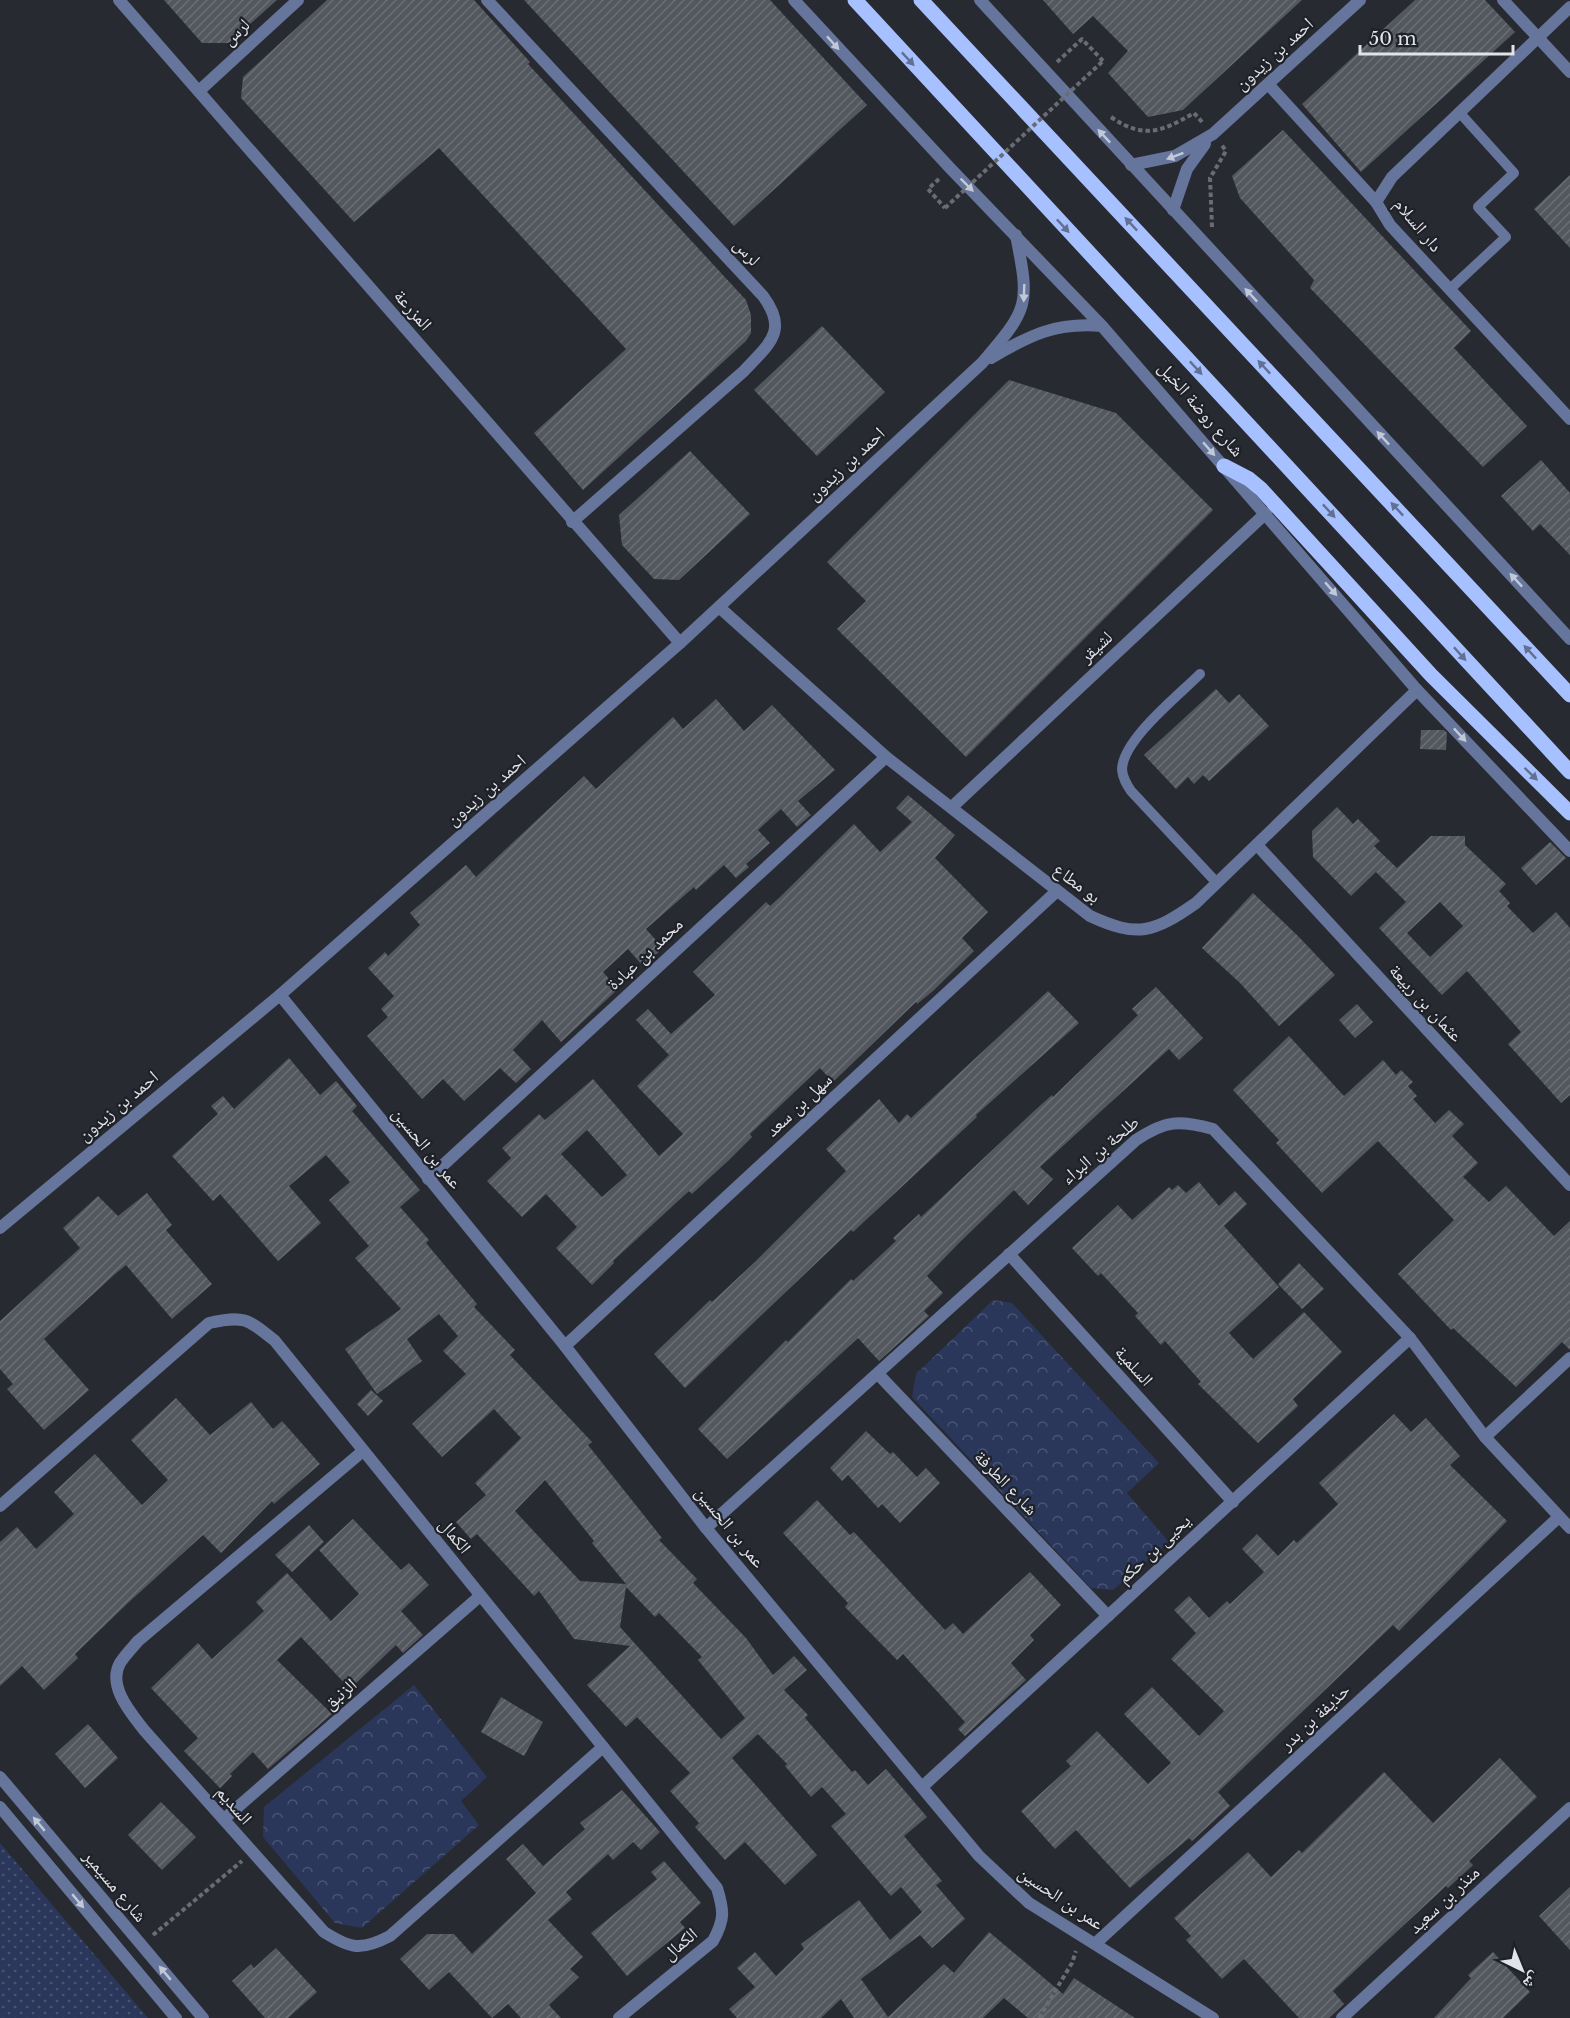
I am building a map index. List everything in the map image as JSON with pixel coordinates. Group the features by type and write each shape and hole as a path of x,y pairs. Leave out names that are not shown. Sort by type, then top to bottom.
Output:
{"main road":[{"name":"شارع روضة الخيل","path":"855,0 1570,772"},
{"path":"921,0 1570,695"},
{"path":"1224,466 1249,479 1261,489 1431,675 1570,813"}],"street":[{"name":"المزرعة","path":"119,0 680,643"},
{"name":"لرس","path":"199,91 298,0"},
{"name":"لرس","path":"487,0 763,296 775,313 775,328 769,344 757,357 573,522"},
{"name":"شارع روضة الخيل","path":"794,0 1102,326 1417,690 1570,852"},
{"path":"980,0 1570,639"},
{"name":"احمد بن زيدون","path":"1173,210 1187,169 1213,134 1359,0"},
{"path":"1503,0 1570,72"},
{"name":"دار السلام","path":"1570,8 1392,177 1377,202 1390,225 1570,419"},
{"path":"1268,84 1377,202"},
{"name":"احمد بن زيدون","path":"1131,165 1175,156 1213,134"},
{"name":"احمد بن زيدون","path":"0,1228 280,995 680,643 982,363 1014,325 1023,304 1025,289 1016,235"},
{"name":"احمد بن زيدون","path":"982,363 1027,337 1052,328 1075,323 1102,326"},
{"name":"لشيقر","path":"951,807 1266,513"},
{"name":"بو مطاع","path":"719,607 886,756 1089,916 1118,928 1141,931 1169,922 1196,903 1417,690"},
{"name":"محمد بن عبادة","path":"428,1179 886,756"},
{"name":"عثمان بن ربيعة","path":"1257,845 1570,1185"},
{"name":"سهل بن سعد","path":"565,1346 1057,891"},
{"name":"عمر بن الحسين","path":"280,995 565,1346 706,1528 922,1787 1006,1883 1029,1903 1213,2018"},
{"name":"طلحة بن البراء","path":"706,1528 1136,1140 1156,1127 1177,1122 1213,1129 1410,1338 1485,1437 1570,1528"},
{"name":"السلمية","path":"1009,1254 1233,1502"},
{"name":"الكمال","path":"0,1506 209,1323 234,1317 254,1323 275,1341 717,1888 723,1908 723,1924 713,1941 619,2018"},
{"name":"يحيى بن حكم","path":"922,1787 1410,1338"},
{"path":"1485,1437 1570,1358"},
{"name":"شارع الطرفة","path":"878,1374 1108,1616"},
{"name":"السديم","path":"363,1452 138,1641 119,1665 117,1682 124,1705 324,1932 345,1945 369,1947 390,1936 603,1747"},
{"name":"حذيفة بن بدر","path":"1096,1943 1559,1516"},
{"name":"الزنبق","path":"224,1819 480,1596"},
{"name":"شارع مسيمير","path":"0,1777 202,2018"},
{"name":"شارع مسيمير","path":"0,1807 176,2018"},
{"name":"منذر بن سعيد","path":"1342,2018 1570,1808"},
{"path":"117,1947 137,1940"}],"lane":[{"path":"1450,289 1506,237 1478,207 1514,173 1459,112"},
{"path":"1200,674 1138,736 1126,754 1122,769 1124,782 1131,791 1217,883"}],"path":[{"path":"928,189 945,208 1103,61 1082,39 1046,73"},
{"path":"1078,108 1104,112 1125,127 1150,133 1174,125 1194,113 1226,151 1210,178 1214,255"},
{"path":"137,1940 252,1853"},
{"path":"1039,2018 1072,1963 1081,1934"}],"green space":[{"path":"993,1300 1012,1303 1159,1463 1127,1493 1169,1542 1113,1590 1091,1588 912,1397 916,1374"},
{"path":"414,1685 487,1777 461,1801 479,1825 362,1928 335,1923 263,1837 264,1807"},
{"path":"0,1843 148,2018 0,2018"}],"building":[{"path":"164,0 277,0 229,43 202,43"},
{"path":"327,0 474,0 530,62 528,64 746,300 751,315 751,333 746,341 583,490 534,433 626,349 439,148 354,222 241,98 243,77"},
{"path":"524,0 770,0 867,105 734,226"},
{"path":"1043,0 1302,0 1183,110 1148,117 1108,73 1128,51 1093,16 1073,34"},
{"path":"1415,0 1485,0 1515,32 1361,172 1302,104"},
{"path":"1283,130 1471,331 1454,348 1527,426 1483,467 1310,288 1314,280 1240,198 1232,176"},
{"path":"1570,175 1570,248 1534,209"},
{"path":"822,326 885,392 817,456 754,390"},
{"path":"1009,380 1116,413 1213,510 966,757 837,629 866,601 827,562"},
{"path":"690,451 750,514 679,580 654,579 622,545 619,515"},
{"path":"1541,460 1570,493 1570,555 1540,524 1533,531 1501,496"},
{"path":"1216,689 1229,703 1239,694 1269,726 1209,781 1203,775 1194,784 1188,777 1176,789 1144,755"},
{"path":"716,699 744,731 772,705 835,770 798,801 811,815 797,827 781,809 758,830 770,843 746,864 749,867 736,878 724,865 696,890 694,887 646,929 663,948 643,966 628,949 603,972 618,989 561,1042 542,1020 513,1050 531,1069 516,1083 500,1068 464,1101 443,1079 422,1099 367,1036 388,1017 381,1009 394,996 368,968 385,952 388,956 420,925 410,913 466,865 476,877 584,776 596,789 673,717 683,729"},
{"path":"1421,730 1444,730 1447,733 1446,750 1420,749"},
{"path":"908,795 955,835 935,858 988,912 962,938 974,951 933,991 917,1004 916,1002 833,1082 820,1068 750,1134 752,1137 729,1160 692,1194 689,1191 613,1261 614,1263 592,1285 556,1248 577,1227 546,1194 522,1217 487,1181 511,1158 502,1148 539,1114 545,1120 593,1079 659,1156 683,1134 637,1086 669,1055 636,1020 648,1009 671,1034 715,995 693,972 766,902 770,906 780,897 854,824 880,852 912,822 896,808","holes":["587,1130 627,1175 602,1197 561,1154"]},
{"path":"1337,807 1353,824 1358,819 1380,841 1374,846 1397,868 1431,836 1465,836 1465,845 1506,884 1499,891 1510,903 1507,906 1533,933 1556,912 1570,928 1570,1095 1561,1103 1508,1044 1521,1032 1467,971 1442,995 1379,928 1406,902 1376,872 1351,896 1313,857 1312,831","holes":["1440,902 1463,926 1430,957 1407,933"]},
{"path":"1550,842 1566,858 1536,885 1521,868"},
{"path":"1253,893 1335,975 1279,1026 1240,983 1202,948"},
{"path":"1156,987 1203,1038 1179,1060 1169,1049 1040,1167 1053,1179 1028,1205 1014,1190 959,1243 927,1276 943,1293 924,1311 929,1316 879,1361 858,1338 727,1459 698,1429 786,1340 788,1342 851,1279 853,1281 896,1241 893,1238 919,1214 921,1217 1033,1112 1052,1095 1053,1097 1138,1015 1132,1009"},
{"path":"1048,991 1079,1023 976,1115 977,1117 853,1232 851,1230 685,1388 654,1354 710,1300 712,1302 756,1261 846,1171 826,1149 879,1099 899,1123 907,1114 911,1118"},
{"path":"1357,1004 1373,1022 1355,1038 1339,1020"},
{"path":"1289,1036 1344,1096 1383,1060 1396,1075 1401,1070 1413,1082 1408,1086 1417,1096 1413,1099 1435,1123 1449,1110 1464,1124 1452,1136 1478,1163 1463,1177 1489,1202 1506,1186 1554,1236 1570,1221 1570,1350 1562,1342 1516,1387 1453,1328 1451,1330 1398,1274 1454,1220 1378,1141 1322,1193 1276,1143 1279,1140 1233,1090"},
{"path":"289,1058 320,1095 336,1081 357,1106 352,1111 420,1190 400,1207 429,1240 426,1243 477,1304 474,1307 515,1350 510,1355 592,1442 588,1445 662,1538 659,1540 697,1579 693,1583 746,1638 773,1675 794,1656 807,1670 784,1690 808,1715 805,1718 852,1772 855,1770 868,1785 886,1769 927,1817 904,1836 942,1881 936,1885 965,1919 932,1948 920,1935 861,1979 888,2017 944,1964 954,1973 989,1932 1063,1994 1074,1978 1135,2018 1028,2018 1004,1998 983,2018 854,2018 841,1999 821,2018 737,2018 729,2009 755,1987 737,1968 755,1952 776,1976 804,1949 801,1944 859,1900 890,1940 922,1912 901,1887 891,1896 831,1826 846,1814 822,1787 811,1797 785,1766 787,1764 758,1734 732,1758 817,1855 785,1885 745,1842 725,1860 695,1827 699,1823 670,1791 690,1773 637,1717 626,1727 587,1685 630,1646 574,1639 539,1591 534,1596 477,1534 471,1539 456,1522 486,1495 475,1483 521,1438 494,1409 442,1457 412,1424 466,1374 443,1351 458,1336 439,1314 407,1339 422,1361 377,1394 345,1349 401,1309 355,1258 369,1246 329,1200 350,1182 326,1155 289,1186 321,1223 278,1261 220,1194 213,1201 172,1156 218,1114 211,1106 223,1096 234,1109","holes":["545,1480 594,1541 592,1543 626,1584 580,1581 515,1511","626,1587 655,1617 659,1613 702,1657 698,1660 745,1718 721,1739 620,1627"]},
{"path":"1199,1182 1219,1206 1235,1191 1247,1204 1224,1226 1279,1287 1229,1333 1253,1359 1304,1312 1342,1352 1293,1399 1298,1406 1258,1443 1198,1384 1201,1382 1165,1341 1161,1345 1135,1316 1138,1313 1101,1273 1098,1276 1072,1248 1118,1205 1132,1220 1169,1187 1172,1190 1178,1185 1186,1193"},
{"path":"147,1193 172,1225 166,1230 212,1284 172,1319 126,1265 114,1275 44,1339 89,1390 44,1430 7,1389 13,1384 0,1369 0,1321 80,1248 63,1228 98,1196 118,1216"},
{"path":"1299,1263 1324,1289 1302,1309 1278,1284"},
{"path":"371,1390 383,1401 368,1416 357,1404"},
{"path":"176,1398 210,1435 251,1402 273,1429 282,1421 320,1464 274,1504 272,1501 221,1553 203,1535 75,1654 78,1658 44,1690 22,1666 0,1686 0,1542 17,1527 36,1549 74,1514 54,1492 95,1454 142,1505 168,1480 131,1440"},
{"path":"1394,1414 1411,1432 1426,1418 1460,1456 1450,1465 1507,1521 1399,1631 1393,1625 1218,1792 1230,1806 1192,1841 1189,1838 1130,1888 1076,1830 1055,1849 1021,1811 1071,1766 1066,1761 1097,1731 1148,1784 1171,1763 1124,1714 1152,1687 1199,1736 1224,1711 1171,1659 1196,1633 1174,1610 1189,1596 1209,1618 1227,1601 1230,1604 1264,1572 1242,1549 1257,1534 1278,1556 1294,1540 1297,1543 1338,1504 1319,1483"},
{"path":"866,1431 890,1454 893,1452 917,1477 926,1468 940,1483 900,1523 882,1504 878,1508 848,1475 842,1481 830,1468"},
{"path":"817,1500 850,1535 854,1532 945,1630 953,1623 963,1634 1030,1572 1061,1605 1030,1635 1034,1640 1011,1663 1026,1680 965,1736 958,1729 965,1722 903,1654 897,1660 845,1607 848,1603 783,1533"},
{"path":"353,1519 401,1570 409,1563 429,1585 401,1611 423,1635 403,1653 396,1645 350,1689 301,1637 277,1660 332,1714 268,1769 253,1752 230,1774 232,1776 220,1788 184,1751 198,1738 151,1688 198,1643 212,1659 264,1611 256,1602 287,1573 331,1621 359,1594 319,1550"},
{"path":"309,1525 324,1542 292,1572 275,1555"},
{"path":"501,1697 543,1722 524,1756 481,1732"},
{"path":"88,1724 118,1758 85,1788 55,1754"},
{"path":"1500,1758 1537,1797 1469,1861 1473,1865 1448,1888 1446,1886 1333,1991 1344,2004 1329,2018 1299,2018 1244,1959 1222,1979 1186,1940 1191,1936 1174,1918 1248,1852 1271,1877 1299,1850 1302,1853 1384,1772 1433,1823"},
{"path":"622,1790 660,1832 641,1850 633,1842 613,1860 608,1854 566,1892 572,1899 548,1920 583,1957 570,1969 579,1977 549,2005 561,2018 521,2018 508,2004 492,2018 449,1972 429,1990 400,1959 427,1934 454,1934 472,1954 536,1893 506,1859 523,1844 543,1866 585,1829 580,1823"},
{"path":"161,1802 196,1837 162,1870 128,1835"},
{"path":"664,1861 701,1903 680,1922 685,1928 627,1976 591,1933 657,1879 651,1872"},
{"path":"1570,1887 1570,1950 1539,1916"},
{"path":"276,1948 317,1992 288,2018 265,2018 232,1981 251,1964 254,1968"},
{"path":"1493,1952 1530,1992 1503,2018 1434,2018 1471,1978 1468,1975"}]}
